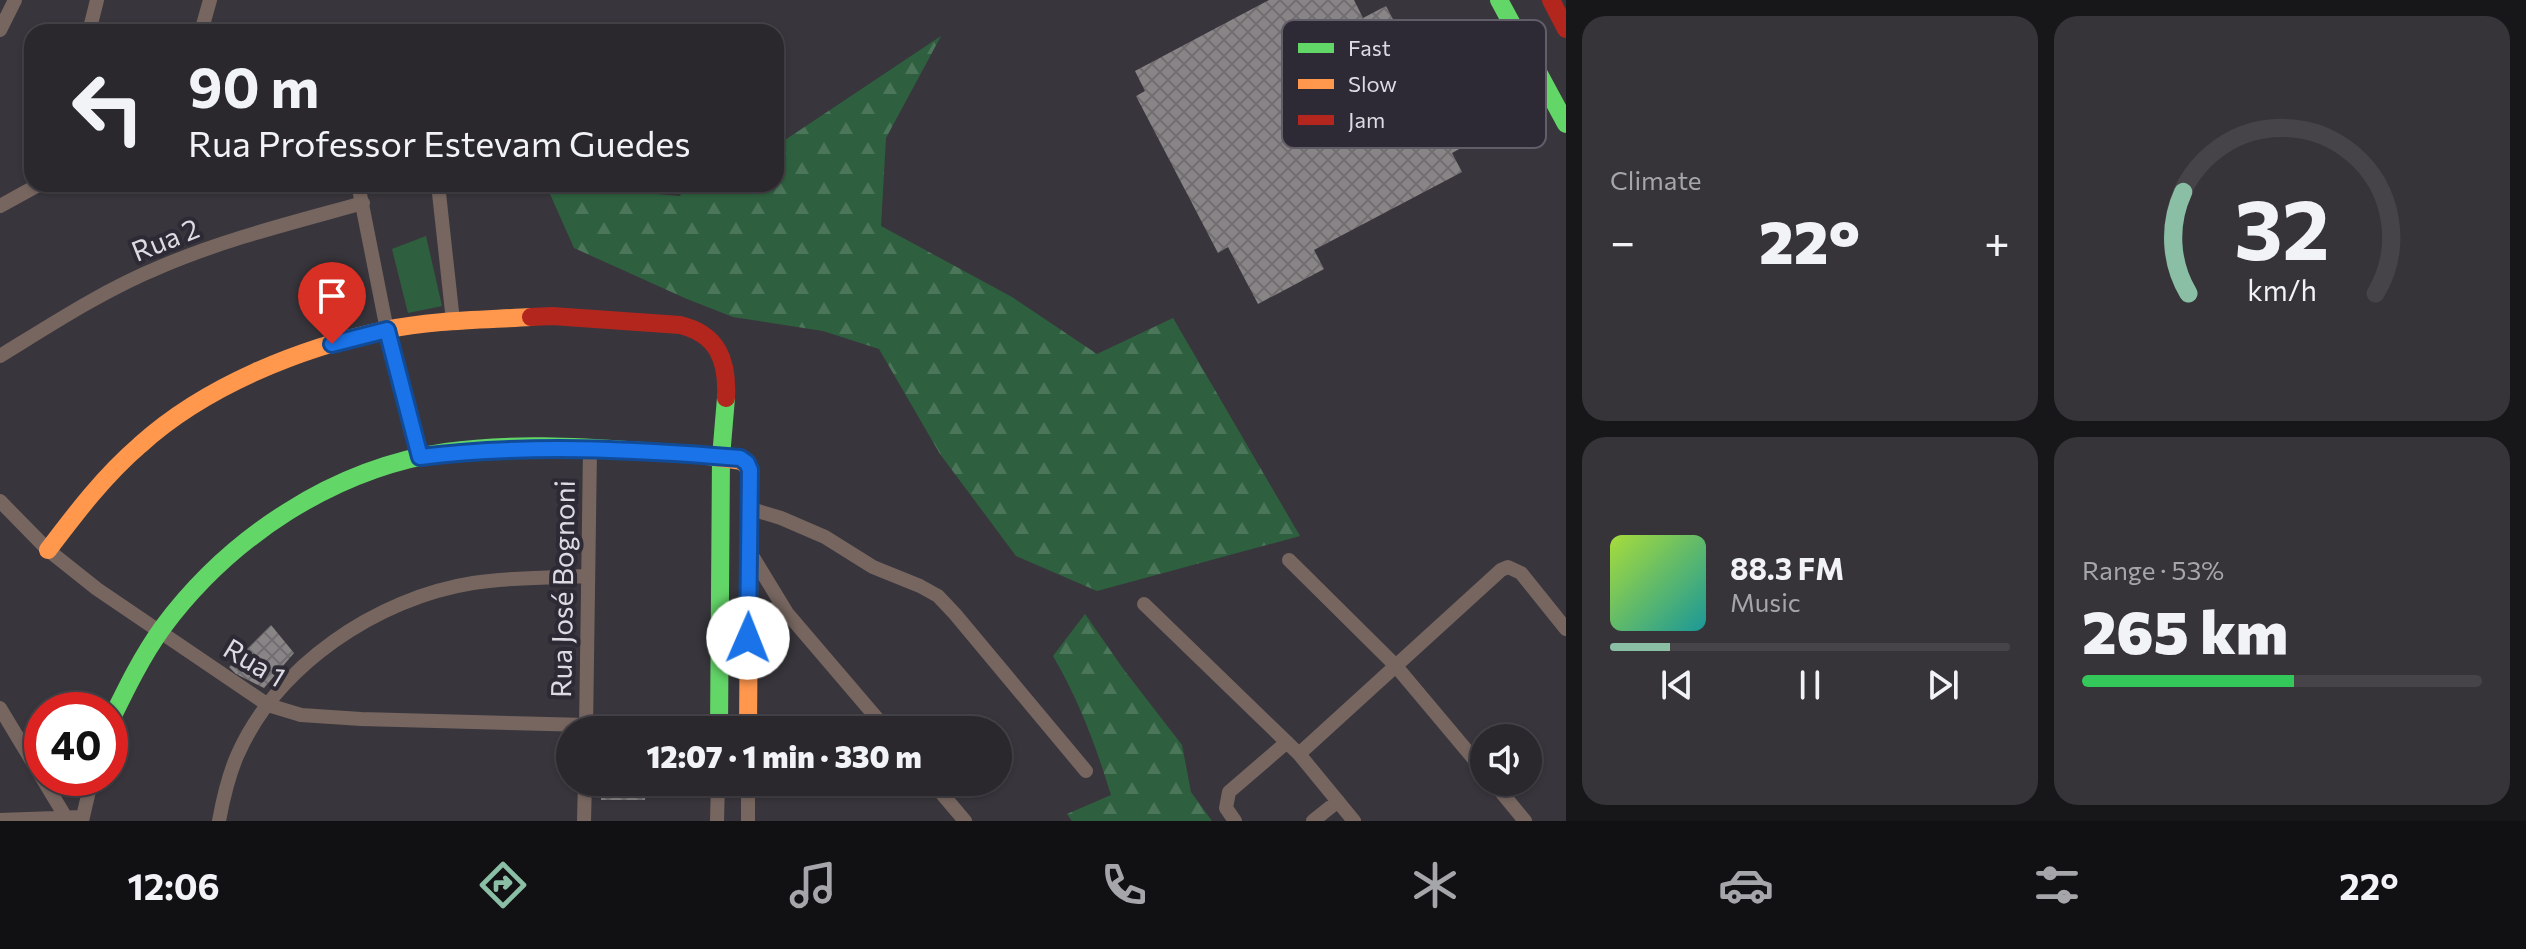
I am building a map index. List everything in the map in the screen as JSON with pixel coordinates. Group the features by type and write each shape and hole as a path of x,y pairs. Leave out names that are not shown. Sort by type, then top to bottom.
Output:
{"main road":[{"path":"1499,0 1510,20"},
{"path":"1551,0 1566,29"},
{"path":"1546,87 1566,124"},
{"path":"48,550 89,496 130,454 192,405 240,379 332,344 387,330 453,321 552,316 680,325 697,329 716,344 727,380 721,457 719,716"},
{"path":"122,692 159,632 190,592 223,558 263,526 295,506 357,478 420,457 478,450 590,450 740,458 747,463 750,470 748,716"}],"street":[{"path":"0,30 15,0"},
{"path":"91,24 97,0"},
{"path":"203,24 210,0"},
{"path":"0,206 25,192"},
{"path":"360,192 387,330 420,457"},
{"path":"439,192 453,321"},
{"name":"Rua 2","path":"0,356 82,306 159,267 252,233 363,203"},
{"name":"Rua José Bognoni","path":"586,716 590,450"},
{"name":"Rua 1","path":"0,501 48,550 159,632 268,705 301,715 556,727"},
{"path":"748,508 825,537 873,567 938,596 1086,771"},
{"path":"750,554 787,613 875,716"},
{"path":"1289,560 1395,665 1470,754"},
{"path":"1299,754 1501,570 1508,567 1521,573 1566,629"},
{"path":"219,821 237,756 268,705 318,651 361,623 409,599 473,583 588,576"},
{"path":"1144,604 1299,754 1354,821"},
{"path":"748,638 755,620 764,614 774,609 787,613"},
{"path":"0,708 65,816"},
{"path":"1235,821 1226,808 1229,792 1287,742"},
{"path":"0,820 65,816 82,819 88,796"},
{"path":"584,821 585,796"},
{"path":"717,821 718,796"},
{"path":"748,796 748,821"},
{"path":"944,796 965,821"},
{"path":"1504,796 1525,821"},
{"path":"1313,821 1338,801"}],"green space":[{"path":"941,36 886,138 881,226 1012,297 1097,354 1173,318 1300,536 1097,591 1016,556 940,454 879,349 823,331 733,317 574,248 549,192 631,192 680,196 682,192 784,192 784,141"},
{"path":"426,236 442,306 408,313 392,249"},
{"path":"1085,614 1182,745 1191,792 1212,821 1072,821 1067,814 1111,795 1086,724 1053,656"}],"building":[{"path":"1269,0 1354,0 1363,18 1386,6 1393,20 1282,20 1282,148 1461,148 1452,153 1462,172 1314,250 1324,269 1258,304 1228,247 1218,253 1136,96 1145,91 1135,71"},
{"path":"271,625 294,653 264,688 236,674 229,667"},
{"path":"601,796 645,796 645,800 601,800"}],"traffic: fast":[{"path":"1499,0 1510,20"},
{"path":"1546,87 1566,124"},
{"path":"719,716 721,457 726,398"},
{"path":"125,692 163,627 220,564 252,536 288,512 364,473 404,460 477,448 570,447 694,454"}],"traffic: slow":[{"path":"48,550 102,482 140,445 194,405 255,372 320,347 385,330 439,322 531,317"},
{"path":"694,454 742,461 750,469 748,716"}],"traffic: jam":[{"path":"1551,0 1566,29"},
{"path":"531,317 680,325 693,329 712,342 718,351 725,372 726,398"}],"route":[{"path":"332,344 387,330 420,457 533,448 740,458 750,470 748,638"}]}
